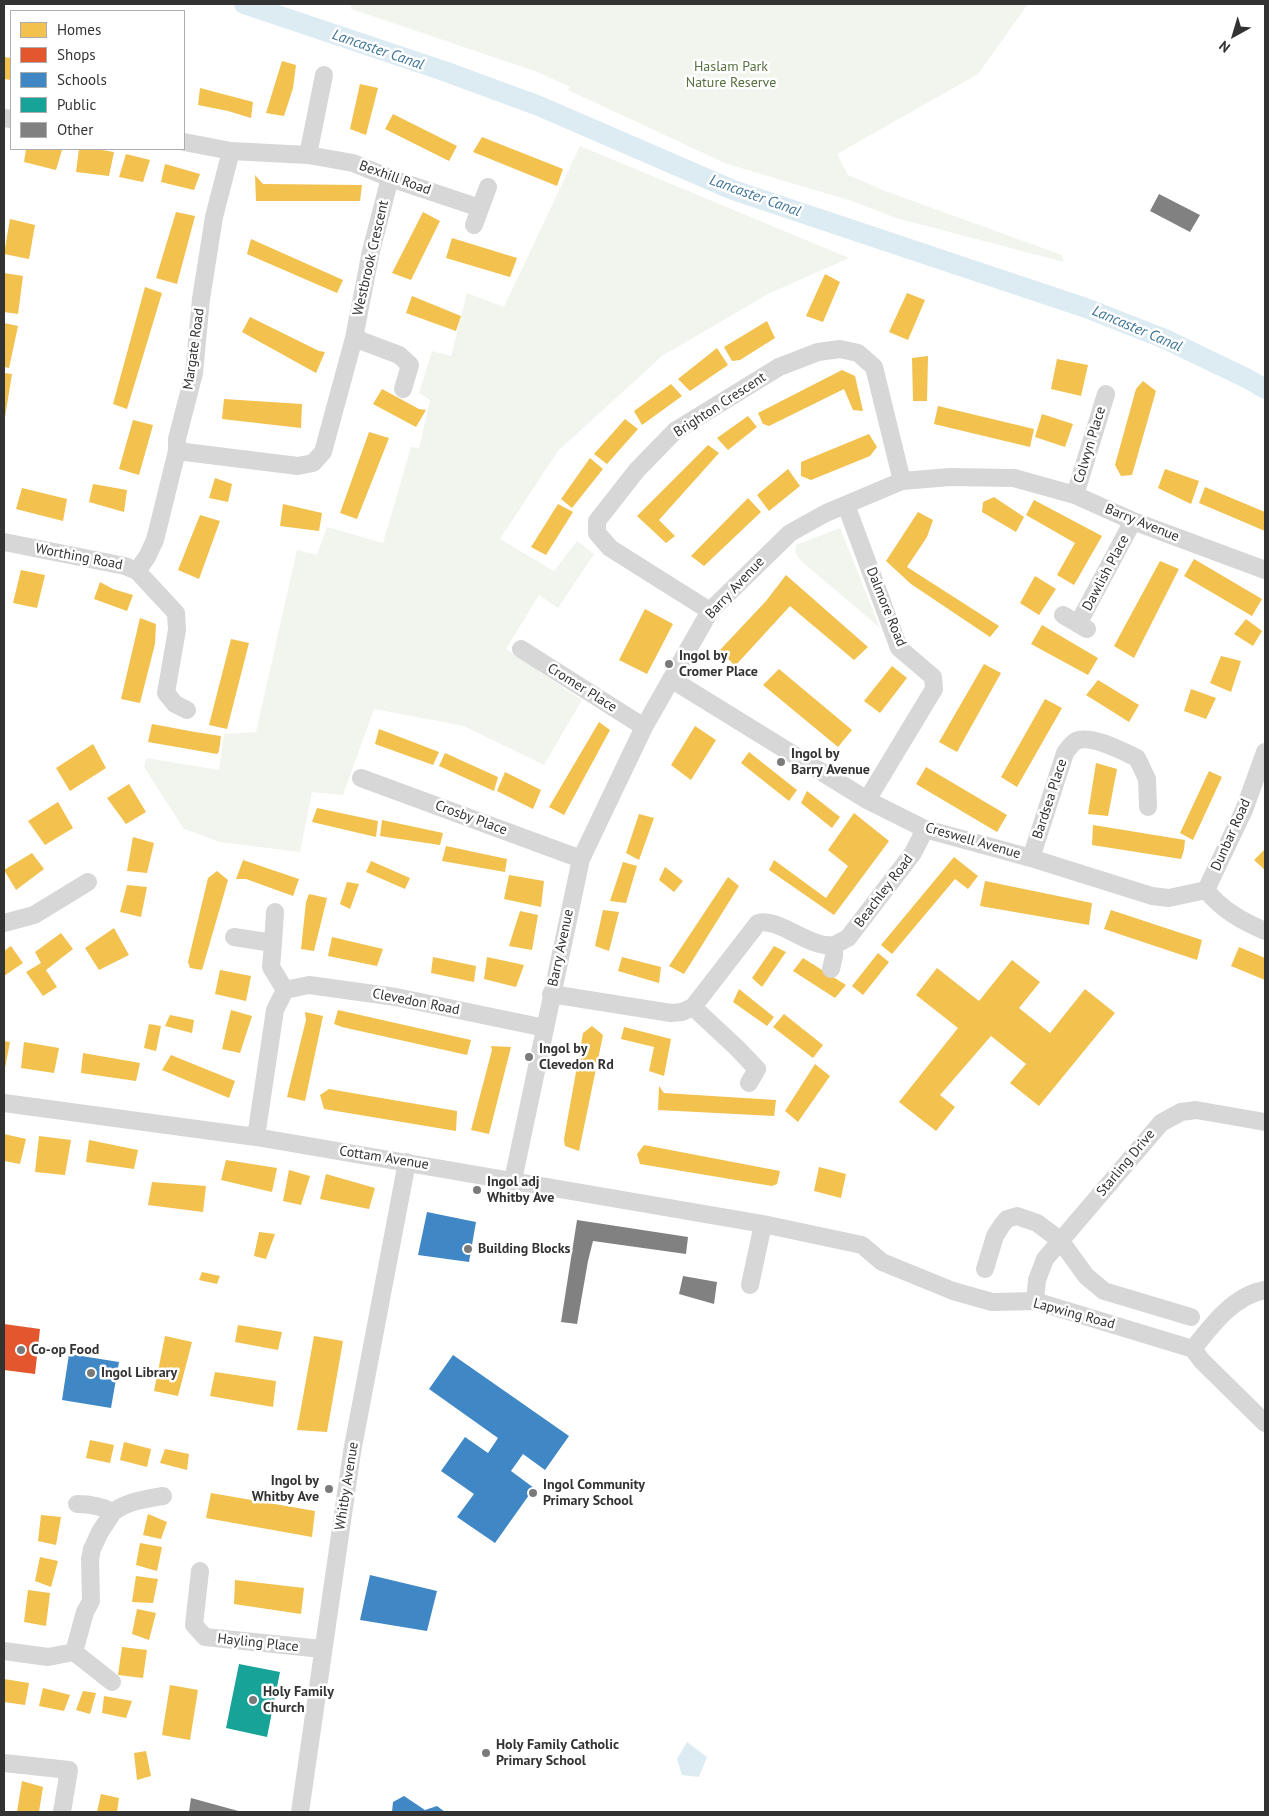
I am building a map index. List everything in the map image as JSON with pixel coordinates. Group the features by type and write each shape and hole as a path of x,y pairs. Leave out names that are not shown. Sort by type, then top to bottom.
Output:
{"street":[{"path":"308,155 324,75"},
{"name":"Bexhill Road","path":"185,142 231,151 308,155 353,163 390,178 480,208"},
{"name":"Margate Road","path":"137,571 147,557 155,540 177,451 177,439 194,372 201,299 214,217 231,151"},
{"name":"Westbrook Crescent","path":"177,451 298,466 313,464 323,452 354,338 371,250 390,178"},
{"path":"474,225 488,187"},
{"path":"354,338 399,355 410,365 403,389"},
{"name":"Brighton Crescent","path":"710,611 610,548 597,533 597,521 637,470 675,431 779,367 818,352 840,349 858,353 874,367 902,481"},
{"name":"Colwyn Place","path":"1075,495 1106,394"},
{"name":"Barry Avenue","path":"513,1180 581,859 644,727 710,611 790,534 826,513 902,481 950,477 1014,478 1075,495 1133,522 1265,570"},
{"name":"Dalmore Road","path":"846,505 899,648 934,677 934,689 867,800"},
{"name":"Dawlish Place","path":"1076,622 1133,522"},
{"name":"Worthing Road","path":"4,542 125,566 137,571 176,613 177,630 166,693 174,704 187,710"},
{"name":"Cromer Place","path":"521,649 644,727"},
{"name":"Creswell Avenue","path":"671,679 867,800 925,829 1031,858 1152,896 1169,898 1206,890"},
{"name":"Bardsea Place","path":"1031,858 1064,753 1073,742 1082,739 1095,741 1137,758 1147,779 1148,807"},
{"name":"Dunbar Road","path":"1206,890 1244,810 1265,752"},
{"name":"Crosby Place","path":"361,778 581,859"},
{"name":"Beachley Road","path":"834,944 848,938 913,853 925,829"},
{"path":"4,923 34,915 88,882"},
{"path":"1206,890 1228,913 1265,931"},
{"path":"256,1137 275,1010 285,990 271,967 275,912"},
{"path":"551,994 671,1013 682,1012 693,1007 758,923 768,922 818,943 834,944 831,969"},
{"path":"234,937 273,942"},
{"name":"Clevedon Road","path":"285,990 310,985 396,997 545,1028"},
{"path":"693,1007 757,1069 749,1083"},
{"name":"Cottam Avenue","path":"4,1103 256,1137 763,1224 862,1245"},
{"name":"Starling Drive","path":"1035,1301 1037,1280 1045,1259 1161,1123 1181,1112 1196,1110 1265,1122"},
{"name":"Whitby Avenue","path":"300,1812 322,1649 352,1452 407,1162"},
{"path":"985,1270 995,1236 1007,1219 1017,1216 1037,1223 1060,1240 1086,1276 1104,1291 1191,1317"},
{"path":"750,1285 763,1224"},
{"name":"Lapwing Road","path":"862,1245 882,1262 953,1290 992,1302 1035,1301 1193,1349"},
{"path":"1265,1290 1247,1297 1230,1307 1205,1333 1193,1349 1202,1361 1265,1423"},
{"path":"74,1652 85,1612 91,1601 90,1559 92,1549 100,1532 113,1512 123,1505 136,1500 163,1496"},
{"path":"77,1504 90,1504 113,1512"},
{"name":"Hayling Place","path":"200,1571 194,1625 205,1637 322,1649"},
{"path":"4,1651 48,1657 74,1652 112,1682"},
{"path":"4,1763 68,1770 62,1812"}],"green space":[{"name":"Haslam Park Nature Reserve","path":"351,4 1028,4 978,74 837,154 848,175 885,191 1062,255 1064,262 896,218 852,201 727,164 568,90 570,87 538,72 351,9"},
{"path":"580,146 849,258 768,294 662,356 558,451 500,539 554,571 577,541 594,554 558,608 539,595 506,649 582,700 544,765 464,726 374,709 343,795 312,792 300,852 220,842 184,829 144,767 146,758 219,770 224,734 256,732 297,550 317,555 327,527 383,543 411,447 419,448 430,400 419,393 432,351 451,356 467,293 504,307"},
{"path":"840,528 880,628 799,559 795,551 796,545"}],"shaded area":[{"path":"687,1742 707,1757 699,1777 682,1775 677,1759"}],"building: Homes":[{"path":"4,57 10,58 10,80 4,79"},
{"path":"282,61 296,65 293,88 284,116 266,113"},
{"path":"360,84 378,88 366,135 350,129"},
{"path":"200,88 253,102 251,118 198,105"},
{"path":"393,114 457,146 449,161 385,129"},
{"path":"482,137 563,169 557,186 473,152"},
{"path":"26,150 62,150 56,170 24,162"},
{"path":"79,150 114,152 109,176 76,172"},
{"path":"126,154 150,160 143,182 119,177"},
{"path":"165,164 200,174 194,190 161,182"},
{"path":"255,175 263,184 362,185 360,201 256,201"},
{"path":"176,212 195,216 177,284 156,278"},
{"path":"423,212 440,221 411,280 392,273"},
{"path":"10,219 35,225 29,259 4,254"},
{"path":"452,238 517,258 510,277 446,258"},
{"path":"251,239 343,280 337,293 247,254"},
{"path":"4,273 23,276 18,314 4,312"},
{"path":"825,274 840,282 823,322 806,316"},
{"path":"145,287 162,293 127,409 113,404"},
{"path":"907,293 925,300 908,340 889,332"},
{"path":"412,296 461,316 456,331 406,313"},
{"path":"250,317 319,351 325,352 316,373 242,332"},
{"path":"767,321 775,338 740,360 732,361 724,347"},
{"path":"4,323 18,326 9,368 4,367"},
{"path":"717,348 728,365 690,391 678,379"},
{"path":"928,356 927,401 913,401 912,358"},
{"path":"1057,359 1088,365 1081,396 1051,389"},
{"path":"842,370 855,376 863,411 853,410 844,389 769,426 763,424 758,413"},
{"path":"4,373 12,374 5,417 4,417"},
{"path":"1143,381 1156,391 1132,475 1121,476 1115,465 1136,389"},
{"path":"671,384 682,396 642,425 634,411"},
{"path":"382,389 419,409 426,410 416,427 373,404"},
{"path":"224,399 302,404 301,428 222,419"},
{"path":"938,406 1034,429 1030,447 934,424"},
{"path":"1042,414 1073,424 1065,447 1035,437"},
{"path":"748,416 757,427 728,450 717,438"},
{"path":"625,419 638,429 607,464 594,454"},
{"path":"133,420 153,425 139,475 119,469"},
{"path":"369,432 389,438 357,519 340,513"},
{"path":"869,434 877,447 870,456 811,480 801,476 801,462"},
{"path":"708,445 719,453 659,520 675,536 666,543 637,516"},
{"path":"590,458 603,469 572,508 561,499"},
{"path":"788,469 800,486 769,511 757,495"},
{"path":"1165,469 1199,481 1191,504 1158,488"},
{"path":"215,478 232,484 228,502 209,498"},
{"path":"93,484 127,490 124,512 89,502"},
{"path":"1205,487 1265,512 1265,531 1199,503"},
{"path":"22,488 67,499 63,521 16,509"},
{"path":"994,497 1024,517 1016,532 982,512 983,502"},
{"path":"748,498 761,512 704,566 691,556"},
{"path":"1034,500 1102,536 1074,585 1057,575 1075,543 1026,515"},
{"path":"283,504 322,513 319,531 280,526"},
{"path":"558,504 573,512 546,555 531,547"},
{"path":"918,512 933,520 927,537 907,567 999,626 990,637 911,584 886,561"},
{"path":"200,515 220,521 199,579 178,570"},
{"path":"1194,559 1262,599 1252,616 1184,576"},
{"path":"1160,561 1179,569 1134,658 1114,646"},
{"path":"21,570 45,575 37,608 13,603"},
{"path":"786,575 868,647 854,660 790,606 735,666 720,650 766,601"},
{"path":"1035,576 1056,589 1039,615 1020,603"},
{"path":"100,582 113,589 133,595 127,611 94,599"},
{"path":"645,609 673,624 647,674 619,660"},
{"path":"140,618 156,624 155,644 140,703 121,699"},
{"path":"1246,619 1262,631 1253,646 1234,634"},
{"path":"1042,625 1098,658 1088,675 1031,644"},
{"path":"231,639 249,643 227,729 209,725"},
{"path":"1221,656 1241,661 1231,692 1210,683"},
{"path":"984,664 1001,673 957,752 939,742"},
{"path":"892,666 907,678 880,713 864,701"},
{"path":"779,669 852,730 838,747 763,685"},
{"path":"1098,680 1139,705 1129,722 1086,695"},
{"path":"1191,689 1216,698 1206,719 1184,711"},
{"path":"1045,699 1062,708 1017,787 1001,777"},
{"path":"599,722 610,730 564,815 549,807"},
{"path":"152,724 221,736 219,751 217,754 148,742"},
{"path":"695,726 716,740 691,780 671,765"},
{"path":"379,729 439,752 433,765 375,744"},
{"path":"93,744 106,768 70,791 56,768"},
{"path":"749,752 797,790 789,801 741,763"},
{"path":"445,753 498,777 494,791 439,766"},
{"path":"1096,763 1117,769 1108,816 1088,814"},
{"path":"926,767 1007,815 997,832 916,784"},
{"path":"1209,771 1222,777 1193,840 1180,833"},
{"path":"505,772 541,790 533,809 497,791"},
{"path":"129,784 146,812 126,824 107,798"},
{"path":"807,791 840,817 832,828 801,803"},
{"path":"58,802 73,828 45,845 28,821"},
{"path":"317,808 378,821 376,837 312,822"},
{"path":"854,813 889,841 834,915 769,870 774,860 826,898 848,866 828,850"},
{"path":"639,814 654,818 639,860 626,853"},
{"path":"382,820 443,833 440,845 380,836"},
{"path":"1093,825 1185,840 1184,850 1181,859 1092,845"},
{"path":"133,837 154,843 147,873 127,871"},
{"path":"446,846 507,859 505,872 442,861"},
{"path":"1265,849 1265,870 1254,860"},
{"path":"32,853 44,869 16,890 4,870"},
{"path":"954,857 978,876 968,889 955,879 892,954 881,945"},
{"path":"243,860 299,879 293,896 246,879 236,879"},
{"path":"371,861 410,878 405,889 366,872"},
{"path":"623,862 637,866 626,903 610,901"},
{"path":"665,867 683,881 674,892 659,880"},
{"path":"217,871 228,880 202,970 190,968 188,962 208,878"},
{"path":"509,875 544,881 541,907 504,899"},
{"path":"728,877 739,886 684,974 669,966"},
{"path":"985,881 1092,903 1089,925 980,906"},
{"path":"347,882 359,884 350,909 340,904"},
{"path":"127,885 147,887 141,917 120,912"},
{"path":"309,894 327,898 314,951 301,949 306,902"},
{"path":"603,910 619,912 609,951 595,946"},
{"path":"1111,910 1202,940 1197,960 1104,929"},
{"path":"520,911 538,915 532,950 509,946"},
{"path":"114,928 129,955 99,970 85,948"},
{"path":"61,933 73,949 46,970 57,987 43,996 26,972 41,963 35,952"},
{"path":"332,937 383,949 377,966 328,956"},
{"path":"11,946 23,963 4,976 4,951"},
{"path":"774,946 786,952 762,987 752,978"},
{"path":"1239,947 1265,958 1265,980 1231,966"},
{"path":"878,953 889,962 863,995 852,986"},
{"path":"433,957 476,966 474,982 431,973"},
{"path":"487,957 524,965 516,987 484,979"},
{"path":"622,957 661,967 659,983 618,971"},
{"path":"803,958 846,985 835,998 793,971"},
{"path":"1012,960 1040,982 1019,1008 1050,1033 1085,989 1115,1013 1039,1106 1010,1083 1026,1064 991,1036 940,1095 955,1107 936,1131 899,1102 958,1028 916,995 937,968 979,1001"},
{"path":"220,970 251,976 246,1001 215,994"},
{"path":"739,989 774,1017 767,1026 733,1002"},
{"path":"231,1010 252,1016 240,1053 222,1049"},
{"path":"338,1010 471,1040 467,1055 342,1027 334,1024"},
{"path":"305,1012 323,1016 305,1101 287,1097 306,1020"},
{"path":"784,1014 823,1045 813,1058 773,1027"},
{"path":"170,1015 194,1020 192,1033 165,1026"},
{"path":"149,1024 161,1026 156,1051 144,1048"},
{"path":"592,1026 603,1035 579,1151 565,1146 564,1139 583,1033"},
{"path":"624,1027 671,1039 664,1076 649,1071 654,1047 621,1039"},
{"path":"4,1041 10,1042 5,1068 4,1068"},
{"path":"24,1042 59,1048 54,1073 21,1068"},
{"path":"491,1046 511,1047 489,1134 471,1130 492,1050"},
{"path":"83,1053 140,1063 136,1081 81,1073"},
{"path":"171,1055 235,1081 229,1098 162,1070"},
{"path":"815,1064 830,1076 798,1122 785,1111"},
{"path":"659,1086 664,1093 776,1100 774,1116 658,1110"},
{"path":"329,1089 457,1111 456,1131 324,1109 320,1095"},
{"path":"4,1134 26,1139 20,1164 4,1161"},
{"path":"39,1136 71,1140 65,1175 35,1172"},
{"path":"89,1140 138,1150 134,1169 86,1162"},
{"path":"644,1145 780,1171 777,1184 772,1186 640,1164 637,1154"},
{"path":"226,1160 277,1168 272,1192 221,1180"},
{"path":"819,1167 846,1174 841,1198 814,1191"},
{"path":"289,1170 310,1176 301,1205 283,1201"},
{"path":"326,1174 375,1188 369,1209 320,1199"},
{"path":"152,1182 206,1186 203,1212 148,1205"},
{"path":"259,1232 275,1234 266,1259 254,1256"},
{"path":"202,1272 220,1276 217,1284 199,1280"},
{"path":"238,1325 282,1332 278,1350 235,1342"},
{"path":"165,1336 192,1342 178,1396 154,1391"},
{"path":"314,1336 343,1341 327,1432 297,1430"},
{"path":"215,1372 276,1381 273,1407 210,1396"},
{"path":"90,1440 114,1445 110,1463 86,1458"},
{"path":"124,1442 151,1449 147,1467 120,1460"},
{"path":"165,1449 189,1454 187,1470 160,1463"},
{"path":"211,1493 315,1511 312,1537 206,1518"},
{"path":"148,1514 167,1522 161,1539 143,1535"},
{"path":"41,1515 61,1517 56,1545 38,1541"},
{"path":"140,1543 162,1547 157,1571 136,1565"},
{"path":"40,1557 58,1561 51,1587 35,1581"},
{"path":"136,1576 158,1579 153,1603 132,1602"},
{"path":"235,1580 304,1588 301,1614 234,1604"},
{"path":"28,1590 50,1593 46,1626 24,1622"},
{"path":"137,1609 156,1613 149,1640 132,1634"},
{"path":"122,1647 147,1650 143,1678 118,1675"},
{"path":"4,1679 29,1683 25,1705 4,1702"},
{"path":"170,1685 198,1690 190,1740 162,1735"},
{"path":"43,1688 70,1695 64,1711 39,1706"},
{"path":"83,1691 96,1693 90,1714 76,1710"},
{"path":"104,1696 132,1701 126,1718 102,1713"},
{"path":"146,1751 151,1776 137,1780 134,1753"},
{"path":"22,1781 43,1787 39,1812 17,1812"},
{"path":"101,1794 119,1798 117,1812 97,1812"}],"building: Shops":[{"name":"Co-op Food","path":"4,1324 40,1329 35,1374 4,1370"}],"building: Schools":[{"path":"427,1212 476,1222 469,1262 418,1255"},
{"name":"Ingol Library","path":"69,1354 119,1362 111,1408 62,1400"},
{"path":"453,1355 569,1436 545,1470 523,1454 511,1471 534,1488 495,1543 457,1517 474,1494 441,1471 465,1437 488,1453 498,1438 429,1389"},
{"path":"370,1575 437,1591 427,1631 360,1620"},
{"path":"404,1796 425,1810 437,1806 445,1812 392,1812 393,1802"}],"building: Public":[{"name":"Holy Family Church","path":"239,1664 280,1672 267,1737 226,1728"}],"building: Other":[{"path":"1159,194 1200,215 1190,232 1150,211"},
{"path":"577,1220 688,1237 686,1254 593,1241 577,1324 561,1322"},
{"path":"683,1276 717,1282 714,1304 679,1294"},
{"path":"191,1798 242,1812 189,1812"}],"waterway":[{"name":"Lancaster Canal","path":"244,4 444,71 539,106 733,190 1086,308 1165,339 1265,389"}],"place":[{"name":"Ingol by Cromer Place","path":"669,664"},
{"name":"Ingol by Barry Avenue","path":"781,762"},
{"name":"Ingol by Clevedon Rd","path":"529,1057"},
{"name":"Ingol adj Whitby Ave","path":"477,1190"},
{"name":"Building Blocks","path":"468,1249"},
{"name":"Co-op Food","path":"21,1350"},
{"name":"Ingol Library","path":"91,1373"},
{"name":"Ingol by Whitby Ave","path":"329,1489"},
{"name":"Ingol Community Primary School","path":"533,1493"},
{"name":"Holy Family Church","path":"253,1700"},
{"name":"Holy Family Catholic Primary School","path":"486,1753"}]}
